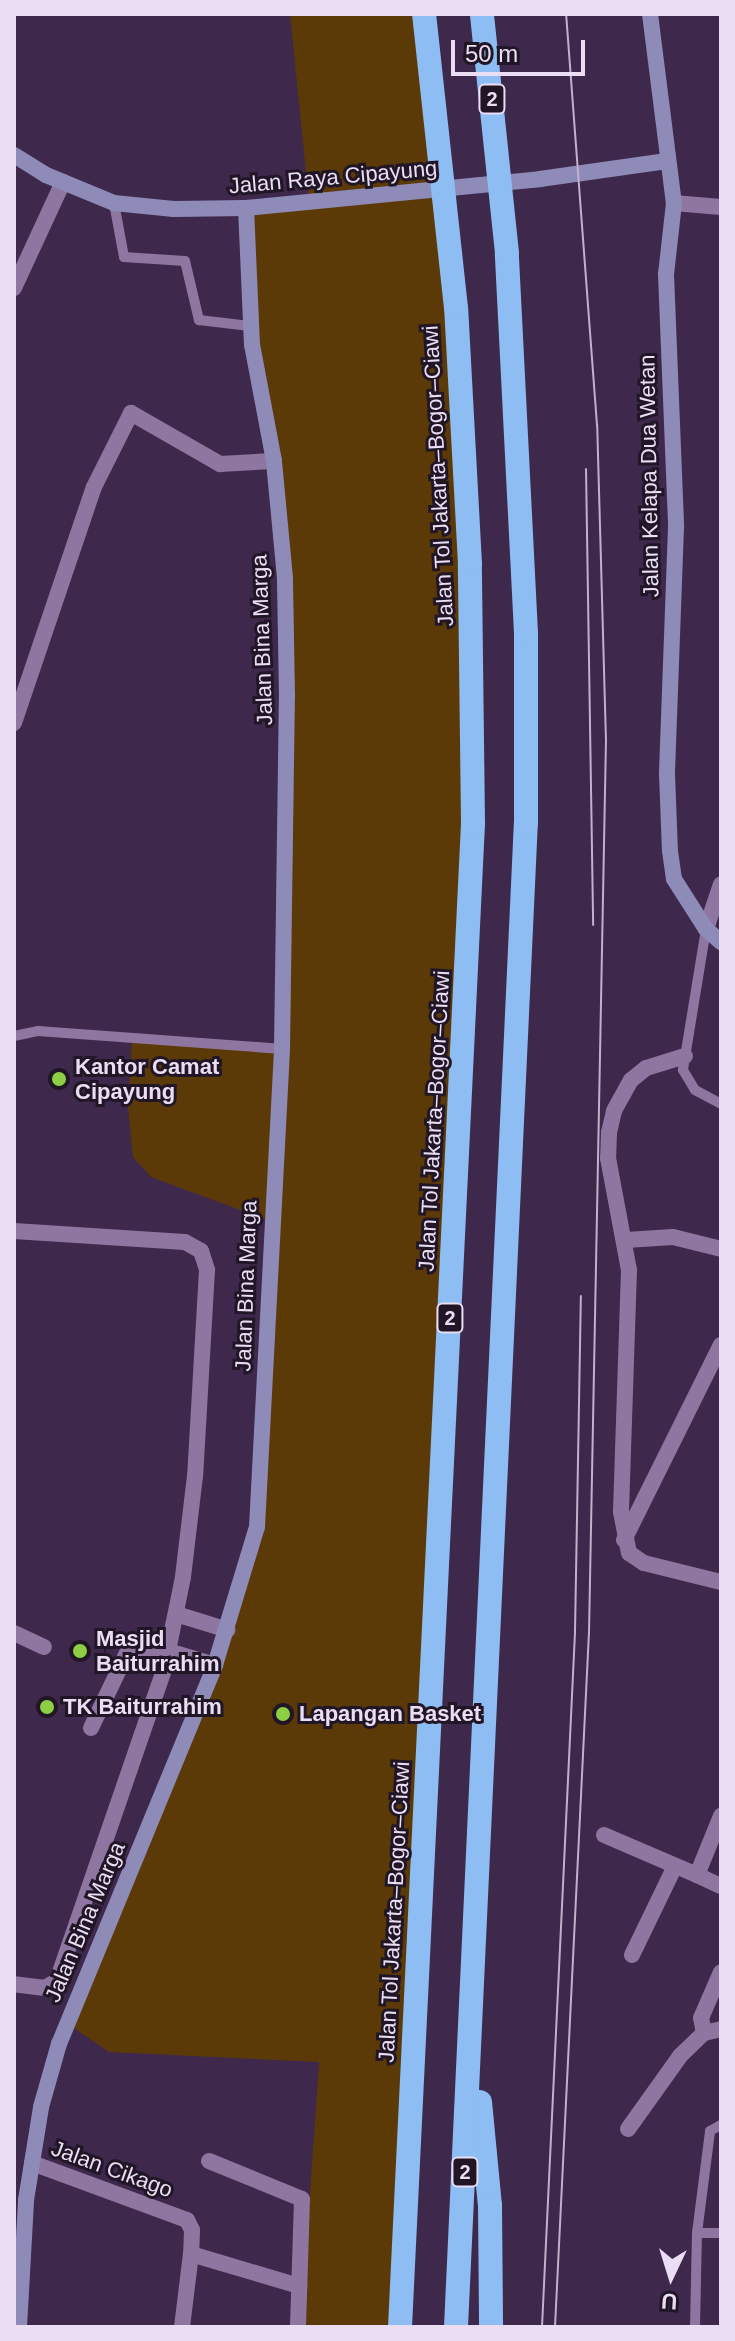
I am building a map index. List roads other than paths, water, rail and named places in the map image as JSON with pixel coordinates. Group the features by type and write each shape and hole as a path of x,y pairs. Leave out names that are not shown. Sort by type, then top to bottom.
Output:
{"highway":[{"name":"Jalan Tol Jakarta–Bogor–Ciawi","path":"400,2327 473,823 470,564 452,256 424,14"},
{"name":"2","path":"456,2327 473,2016 526,823 526,633 507,253 501,167 482,14"},
{"path":"473,2016 490,2205 491,2327"}],"street":[{"name":"Jalan Kelapa Dua Wetan","path":"650,14 674,203 666,274 676,527 668,821 674,879 706,929 721,942"},
{"name":"Jalan Raya Cipayung","path":"14,155 63,182 114,203 174,209 246,208 540,179 667,161"},
{"path":"14,288 63,182"},
{"path":"674,203 721,207"},
{"name":"Jalan Bina Marga","path":"19,2327 32,2163 59,2044 215,1665 257,1527 282,1049 287,666 274,461 250,326 246,208"},
{"path":"14,723 22,674 94,487 131,413 220,464 274,461"},
{"path":"706,929 721,884"},
{"path":"685,1056 646,1068 631,1080 614,1111 608,1158 626,1240 631,1329 624,1542 629,1553 644,1563 721,1582"},
{"path":"14,1231 185,1242 201,1251 206,1261 203,1400 176,1614 168,1651 57,1981 45,1988 14,1984"},
{"path":"626,1240 673,1237 721,1249"},
{"path":"624,1542 721,1345"},
{"path":"176,1614 228,1630"},
{"path":"14,1633 44,1647"},
{"path":"91,1728 123,1655 168,1651 215,1665"},
{"path":"697,1875 721,1816"},
{"path":"604,1835 721,1886"},
{"path":"632,1955 675,1866"},
{"path":"628,2129 680,2056 713,2031 701,2018 721,1972"},
{"path":"209,2161 302,2199 298,2327"},
{"name":"Jalan Cikago","path":"32,2163 187,2220 192,2230 191,2254 182,2327"},
{"path":"191,2254 299,2286"}],"lane":[{"path":"114,203 124,257 185,261 199,320 250,326"},
{"path":"706,929 685,1056 686,1080 721,1104"},
{"path":"14,1036 38,1031 282,1049"},
{"path":"695,2327 697,2233 710,2131 721,2125"},
{"path":"697,2233 721,2233"}],"tram line":[{"path":"555,2327 589,1633 606,741 597,425 566,14"},
{"path":"586,469 593,925"},
{"path":"542,2327 575,1632 581,1296"}],"place":[{"name":"Kantor Camat Cipayung","path":"59,1079"},
{"name":"Masjid Baiturrahim","path":"80,1651"},
{"name":"TK Baiturrahim","path":"47,1707"},
{"name":"Lapangan Basket","path":"283,1714"}]}
